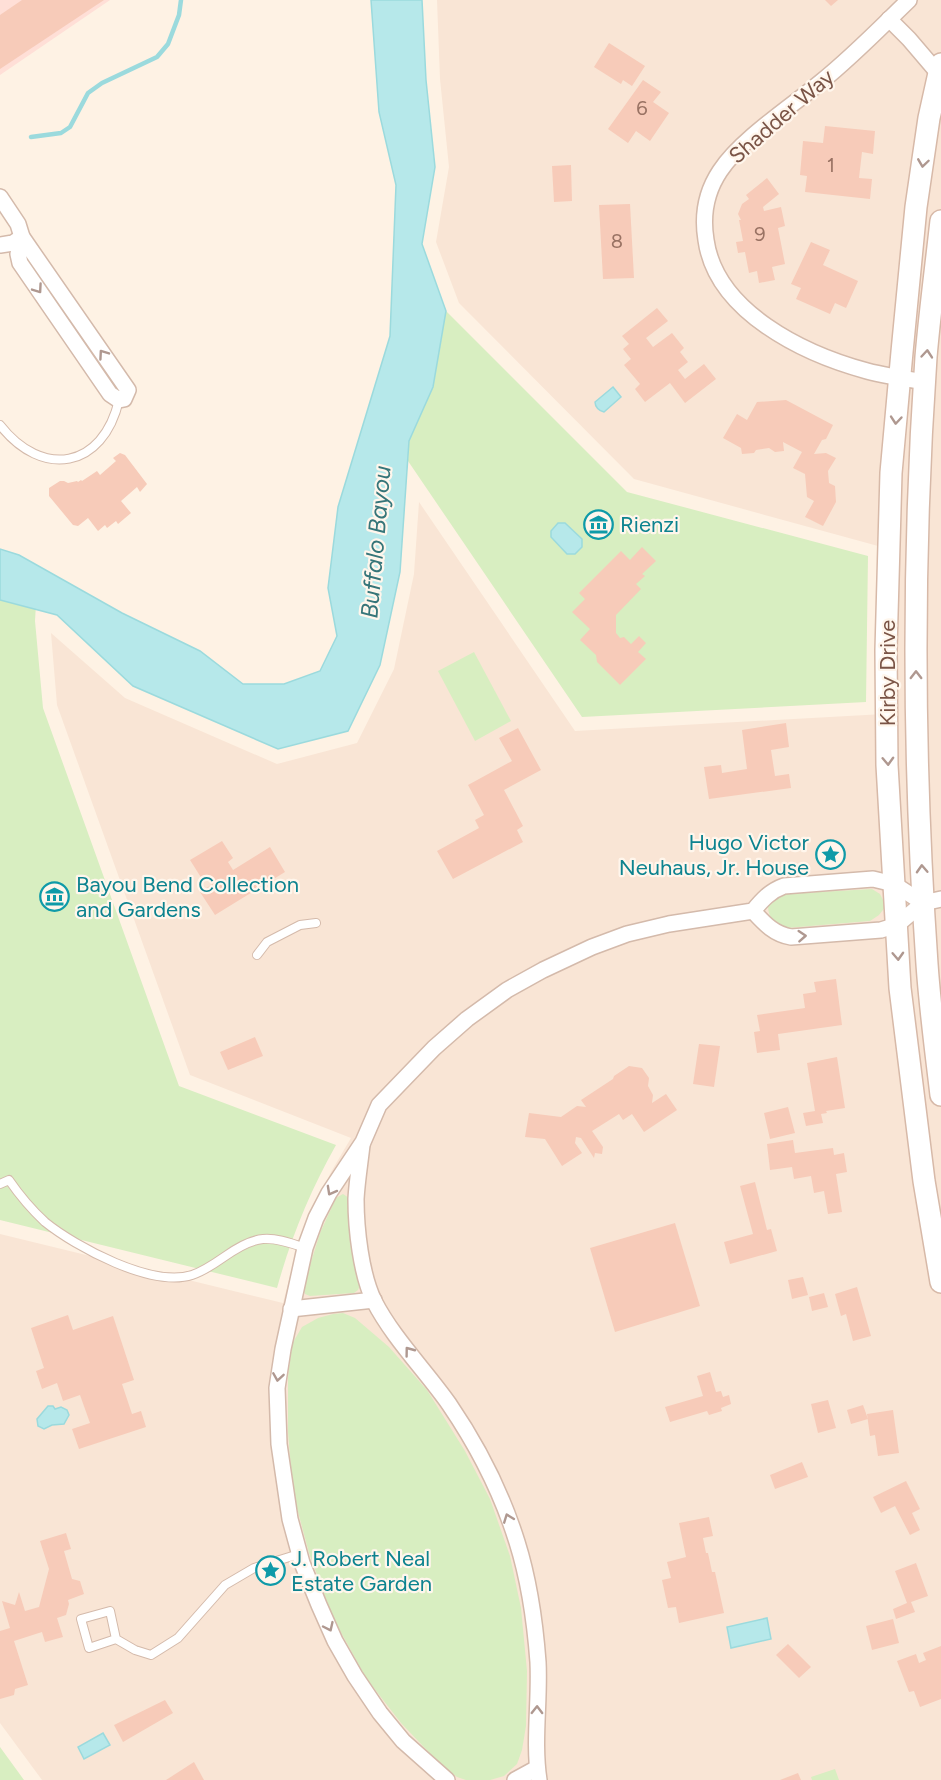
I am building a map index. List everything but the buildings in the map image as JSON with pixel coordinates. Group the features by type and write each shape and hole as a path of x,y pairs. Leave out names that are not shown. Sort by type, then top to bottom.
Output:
{"main road":[{"name":"Kirby Drive","path":"939,69 935,120 916,207 891,472 886,626 887,765 900,988 924,1181 941,1282"},
{"name":"Kirby Drive","path":"941,221 925,382 919,482 915,623 916,766 932,901 927,967 941,1095"}],"street":[{"name":"Shadder Way","path":"909,0 824,79 744,144 720,170 710,189 704,214 708,256 731,297 752,316 788,339 835,361 867,371 925,382"},
{"path":"890,19 939,69"},
{"path":"0,197 18,224 22,237 128,390 124,399 119,400 110,394 20,263 18,254 22,237"},
{"path":"0,245 13,243 22,237"},
{"path":"74,341 88,333"},
{"path":"447,1780 403,1741 380,1713 355,1676 335,1641 319,1605 299,1554 290,1519 278,1433 277,1388 305,1248 316,1218 329,1193 363,1142 379,1105 434,1048 467,1019 507,990 543,970 627,934 669,924 753,911 775,889 784,886 873,879 894,884 932,901"},
{"path":"753,911 770,929 779,935 791,937 878,930 897,926 932,901"},
{"path":"363,1142 356,1199 359,1241 365,1275 374,1300 474,1444 500,1497 517,1541 530,1595 538,1664 538,1774 515,1780"},
{"path":"291,1309 374,1300"}],"lane":[{"path":"0,425 13,439 32,452 49,458 69,460 77,458 102,438 116,412 119,400"},
{"path":"257,955 267,942 300,925 316,923"},
{"path":"0,1184 9,1180 28,1206 69,1240 135,1270 158,1276 181,1278 192,1275 208,1268 240,1246 262,1238 280,1239 305,1248"},
{"path":"117,1639 89,1648 81,1619 110,1611 117,1639 135,1650 151,1654 178,1638 225,1585 254,1568 299,1554"}],"shaded area":[{"path":"0,0 110,0 0,75"},
{"path":"437,0 941,0 941,1780 42,1780 0,1723 0,1234 283,1303 300,1238 331,1172 351,1138 190,1075 57,705 51,633 125,698 277,764 357,743 394,669 414,574 419,502 575,731 884,714 889,549 634,479 459,303 436,242 449,167 440,79"}],"green space":[{"name":"Rienzi","path":"446,311 627,492 868,556 866,702 582,717 408,461 409,441 433,387"},
{"name":"Bayou Bend Collection and Gardens","path":"0,593 36,604 35,621 43,708 179,1086 336,1145 302,1215 277,1288 0,1220"},
{"path":"474,652 511,721 475,741 438,671"},
{"path":"872,889 880,894 886,906 870,921 787,928 773,920 768,911 768,906 784,894"},
{"path":"343,1194 349,1198 351,1250 360,1285 354,1293 310,1296 305,1294 303,1288 320,1233 336,1198"},
{"path":"343,1313 355,1318 389,1347 427,1390 465,1451 490,1499 510,1556 521,1608 527,1671 526,1726 517,1764 504,1776 490,1780 466,1780 457,1777 441,1765 401,1723 366,1678 333,1618 309,1553 293,1493 288,1432 288,1377 292,1344 302,1327 318,1318"},
{"path":"0,1747 24,1780 0,1780"},
{"path":"835,1769 839,1780 812,1780 811,1777"}],"water":[{"name":"Buffalo Bayou","path":"371,0 422,0 426,80 435,167 422,244 446,311 433,387 409,441 400,572 380,665 348,731 278,749 133,686 57,615 0,600 0,549 19,555 122,613 200,651 243,684 284,684 320,671 337,636 328,588 338,507 390,336 396,185 379,112"},
{"path":"613,387 621,397 604,412 600,411 595,402"},
{"path":"558,523 565,523 582,539 582,547 575,554 567,554 551,537 551,531"},
{"path":"48,1406 67,1410 69,1415 64,1424 52,1425 44,1429 38,1426 37,1419"},
{"path":"767,1618 771,1639 731,1648 727,1627"},
{"path":"103,1733 110,1745 84,1759 78,1747"}],"waterway":[{"path":"31,137 61,133 70,127 88,93 102,83 157,57 168,44 179,15 181,0"}],"place":[{"name":"Rienzi","path":"599,524"},
{"name":"Hugo Victor Neuhaus, Jr. House","path":"830,855"},
{"name":"Bayou Bend Collection and Gardens","path":"55,897"},
{"name":"J. Robert Neal Estate Garden","path":"270,1571"}]}
